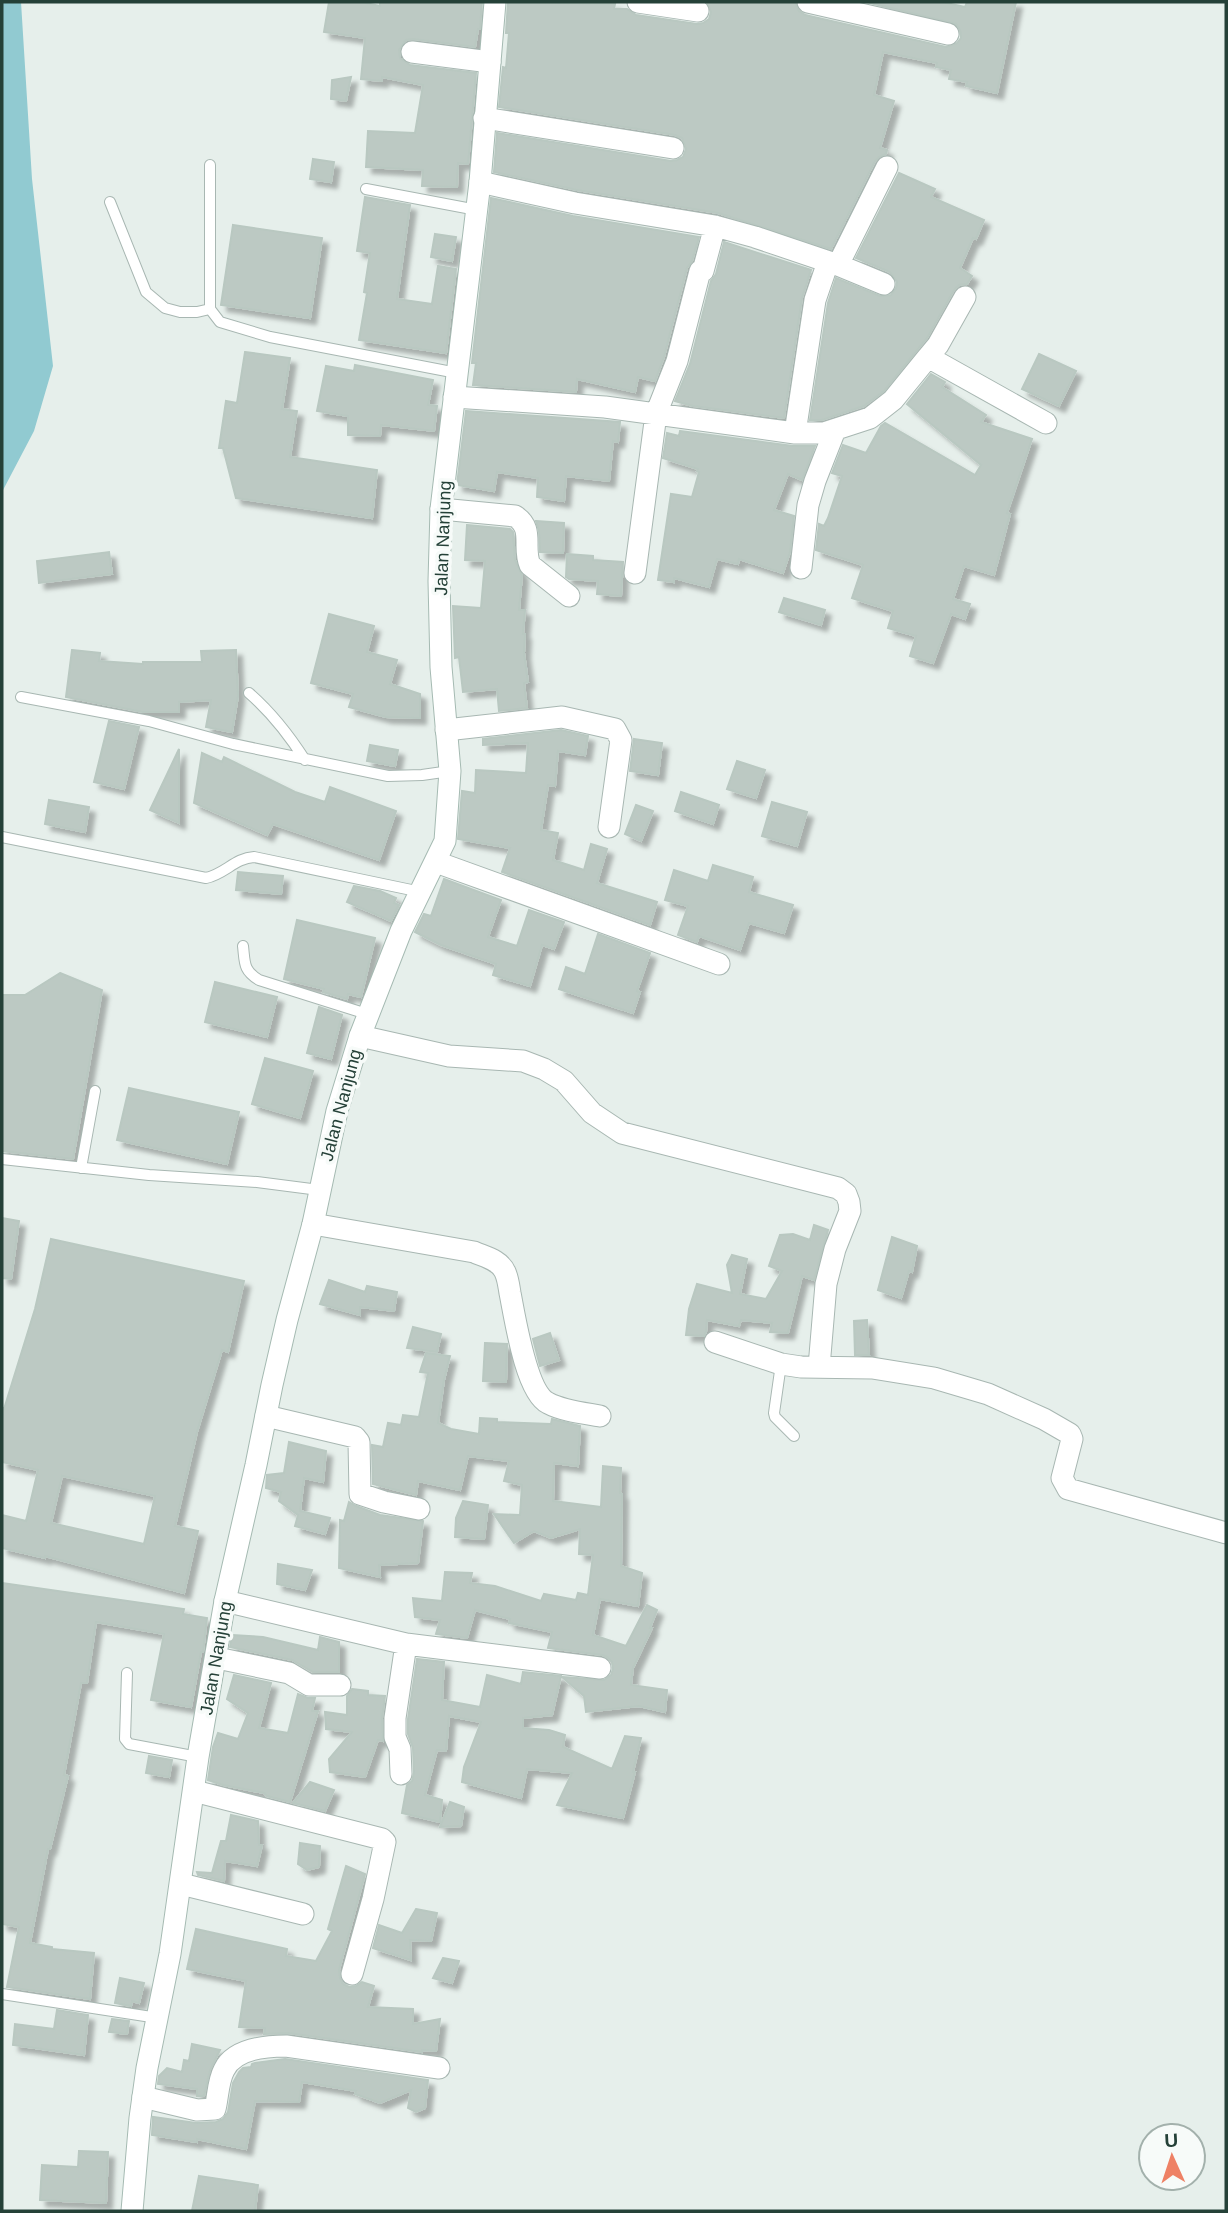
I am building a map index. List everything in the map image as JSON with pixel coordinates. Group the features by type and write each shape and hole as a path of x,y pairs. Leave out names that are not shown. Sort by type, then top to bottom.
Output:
{"street":[{"name":"Jalan Nanjung","path":"132,2211 143,2097 170,1954 189,1813 225,1601 287,1320 313,1224 337,1111 360,1036 401,932 445,841 450,771 441,667 441,509 480,183 495,2"},
{"path":"638,2 698,11"},
{"path":"808,2 948,34"},
{"path":"412,52 490,62"},
{"path":"484,118 673,148"},
{"path":"795,432 815,300 887,167"},
{"path":"480,183 575,203 715,226 833,263 884,284"},
{"path":"635,573 656,414 677,361 700,271 704,271 715,226"},
{"path":"454,397 605,407 795,432 824,433 870,418 893,400 938,345 965,297"},
{"path":"928,358 1046,423"},
{"path":"801,568 808,505 835,430"},
{"path":"441,509 514,516 521,520 528,535 527,559 530,565 569,596"},
{"path":"446,730 562,717 615,729 621,740 608,827"},
{"path":"436,862 719,964"},
{"path":"360,1036 449,1056 523,1061 544,1069 564,1082 592,1113 622,1133 838,1188 846,1194 849,1211 826,1284 819,1367"},
{"path":"313,1224 474,1252 493,1260 506,1272 526,1362 537,1395 560,1408 600,1416"},
{"path":"715,1342 781,1364 872,1368 934,1378 988,1394 1070,1434 1072,1439 1062,1478 1068,1489 1226,1533"},
{"path":"266,1416 355,1437 359,1442 360,1494 384,1502 419,1508"},
{"path":"225,1601 406,1644 600,1668"},
{"path":"401,1773 400,1749 395,1737 395,1717 406,1644"},
{"path":"216,1658 289,1673 309,1685 340,1685"},
{"path":"194,1791 382,1839 385,1842 373,1899 352,1974"},
{"path":"181,1884 303,1914"},
{"path":"143,2097 197,2110 215,2109 221,2078 230,2061 247,2052 268,2046 286,2046 439,2068"}],"lane":[{"path":"210,165 210,309 220,322 270,337 457,373"},
{"path":"366,189 477,210"},
{"path":"110,202 146,292 165,308 180,312 210,309"},
{"path":"249,693 290,736 305,760"},
{"path":"21,697 149,720 233,744 388,776 450,771"},
{"path":"2,837 206,878 224,872 241,858 254,857 421,892"},
{"path":"243,946 245,967 249,974 259,980 368,1014"},
{"path":"81,1168 95,1091"},
{"path":"2,1159 319,1190"},
{"path":"781,1364 775,1417 794,1436"},
{"path":"127,1673 125,1739 129,1744 198,1757"},
{"path":"2,1994 158,2018"}],"water":[{"path":"2,2 21,2 32,179 53,366 34,431 2,492"}],"building":[{"path":"329,2 361,2 380,6 380,2 482,2 480,29 475,47 413,39 406,40 399,50 400,58 410,65 476,73 468,164 458,163 457,187 422,186 423,170 366,167 368,131 415,133 423,85 382,77 382,81 361,79 365,38 324,32"},
{"path":"508,2 615,4 614,9 627,9 636,15 697,24 709,19 711,12 707,2 795,2 799,11 805,15 946,47 957,43 961,38 956,24 866,2 942,2 965,7 967,2 1016,2 997,93 966,86 967,82 949,79 951,70 936,67 937,63 883,52 874,95 894,101 880,148 887,150 886,154 875,161 831,249 718,213 577,190 494,172 497,133 671,161 683,157 686,149 682,138 675,135 499,107 509,33 506,33"},
{"path":"351,77 346,101 331,99 332,80"},
{"path":"313,159 334,162 331,182 310,179"},
{"path":"899,173 935,189 931,197 984,220 960,268 972,276 967,284 959,285 954,290 927,338 884,391 864,406 822,420 810,420 828,303 836,278 880,296 891,295 896,288 897,282 890,272 856,258"},
{"path":"365,197 410,205 397,299 432,304 438,266 456,269 446,353 359,340 370,253 357,251"},
{"path":"491,198 573,216 699,237 692,261 687,268 664,357 655,381 638,377 635,392 577,379 576,392 473,385 476,363 472,363"},
{"path":"233,225 322,238 310,318 221,305"},
{"path":"435,234 456,237 452,261 431,257"},
{"path":"724,242 811,270 802,298 784,418 693,406 675,401 690,364"},
{"path":"245,352 290,358 282,409 297,411 290,457 377,470 372,518 236,498 223,448 219,448 226,401 237,403"},
{"path":"1039,354 1076,371 1059,406 1022,389"},
{"path":"355,365 433,380 428,405 437,406 434,431 381,425 380,436 348,435 348,416 317,411 326,366 354,371"},
{"path":"931,374 945,382 942,387 986,415 981,422 1032,439 1007,513 1010,514 994,575 964,566 953,599 970,604 965,619 951,614 933,663 910,656 916,636 888,628 893,611 852,598 863,565 816,550 819,524 824,526 828,518 842,476 832,473 843,445 866,453 885,423 975,475 981,465 907,404"},
{"path":"466,411 620,422 618,442 613,441 609,481 566,476 564,501 537,497 538,478 497,472 494,491 457,485"},
{"path":"680,431 793,446 815,446 802,480 788,474 774,510 794,516 790,552 783,573 739,559 738,564 717,559 709,587 674,578 674,582 658,580 671,494 692,497 699,472 698,469 663,458 667,433 679,436"},
{"path":"536,521 564,523 563,553 540,552"},
{"path":"467,525 510,529 513,532 515,560 522,575 519,610 525,610 523,634 528,682 524,683 527,708 499,711 497,689 463,692 459,657 455,658 453,606 481,608 485,561 465,560"},
{"path":"109,552 112,574 39,583 37,561"},
{"path":"567,554 593,556 593,560 623,562 621,596 597,594 598,581 566,577"},
{"path":"784,598 825,610 821,625 779,612"},
{"path":"329,614 374,626 367,652 397,660 390,684 420,694 420,718 386,717 349,707 353,694 311,683"},
{"path":"72,650 100,653 99,661 143,664 202,662 201,651 236,650 238,696 232,732 206,727 211,700 179,702 179,712 143,712 66,697"},
{"path":"109,721 139,727 124,789 94,782"},
{"path":"561,730 588,736 585,755 558,751 555,786 548,785 541,830 558,833 553,860 584,870 591,844 607,849 597,883 657,902 650,925 502,872 510,848 458,839 462,791 475,793 476,770 526,773 528,743 483,745 483,739"},
{"path":"634,739 662,743 658,775 630,771"},
{"path":"370,745 398,750 395,766 367,761"},
{"path":"179,749 179,823 150,810"},
{"path":"202,753 222,762 224,757 295,792 325,802 330,787 396,811 379,860 273,824 267,835 194,803"},
{"path":"737,761 765,770 756,798 727,789"},
{"path":"681,792 719,805 713,824 675,811"},
{"path":"49,800 89,807 85,832 45,824"},
{"path":"772,802 807,812 797,846 762,836"},
{"path":"636,805 653,811 641,841 625,834"},
{"path":"713,865 753,877 749,892 793,905 784,933 749,923 740,950 699,936 697,942 678,935 688,906 665,900 674,870 708,881"},
{"path":"238,872 283,876 281,894 236,890"},
{"path":"444,879 501,900 488,937 517,946 529,910 564,922 554,949 542,945 530,986 493,975 496,964 441,945 415,932 424,914 431,916"},
{"path":"354,886 380,891 396,898 394,903 399,905 391,921 347,902"},
{"path":"297,920 375,938 361,997 348,994 347,999 323,992 324,989 284,979"},
{"path":"598,934 650,953 637,991 640,992 633,1013 559,989 566,967 585,974"},
{"path":"60,973 102,990 73,1159 2,1151 2,995 25,995"},
{"path":"215,982 277,997 267,1037 205,1022"},
{"path":"319,1007 342,1015 331,1059 307,1053"},
{"path":"265,1058 313,1071 300,1118 252,1104"},
{"path":"129,1088 239,1112 227,1164 117,1140"},
{"path":"2,1218 19,1221 11,1279 2,1278"},
{"path":"814,1225 828,1230 814,1280 802,1276 788,1333 770,1332 772,1323 741,1320 739,1326 707,1320 704,1336 686,1335 689,1309 697,1284 732,1293 727,1265 732,1255 747,1259 740,1294 766,1299 782,1271 769,1266 780,1235 793,1234 810,1240"},
{"path":"892,1237 917,1246 912,1272 909,1271 901,1298 878,1290"},
{"path":"51,1239 244,1281 228,1352 222,1350 197,1432 175,1526 198,1531 184,1593 45,1556 2,1548 2,1515 26,1521 38,1470 2,1462 2,1408 4,1409 35,1309","holes":["62,1476 155,1496 144,1544 51,1523"]},
{"path":"329,1280 365,1292 367,1286 397,1292 394,1311 360,1307 360,1315 320,1304"},
{"path":"867,1320 869,1355 855,1355 854,1321"},
{"path":"413,1327 441,1334 437,1352 407,1348"},
{"path":"550,1333 559,1360 540,1366 533,1339"},
{"path":"485,1343 507,1344 506,1382 483,1381"},
{"path":"426,1353 450,1356 438,1423 451,1429 479,1434 480,1418 497,1419 497,1422 551,1424 552,1419 580,1426 578,1466 554,1463 553,1501 601,1507 603,1466 621,1468 621,1566 642,1573 638,1606 600,1599 593,1635 626,1646 647,1605 657,1610 652,1628 633,1668 631,1685 667,1690 665,1712 639,1706 586,1712 584,1696 562,1677 604,1680 611,1675 612,1662 602,1655 548,1648 552,1632 509,1623 510,1619 475,1610 467,1638 436,1634 440,1620 415,1617 413,1598 442,1601 445,1572 472,1573 470,1583 495,1586 541,1601 544,1594 576,1600 578,1593 588,1595 593,1555 579,1554 580,1529 551,1538 534,1531 514,1543 494,1514 520,1515 522,1485 504,1481 509,1461 468,1456 460,1490 418,1481 416,1495 373,1484 372,1445 383,1447 388,1423 401,1425 403,1415 419,1417 428,1373 420,1372"},
{"path":"289,1442 326,1451 323,1482 304,1478 300,1511 330,1518 325,1534 295,1526 298,1515 279,1501 281,1492 266,1488 267,1475 284,1473"},
{"path":"463,1501 488,1505 484,1539 455,1537 456,1518"},
{"path":"349,1502 380,1515 423,1521 418,1563 379,1565 380,1577 339,1568 340,1520 344,1521"},
{"path":"278,1564 312,1570 305,1590 277,1584"},
{"path":"2,1583 184,1609 183,1614 207,1618 191,1707 151,1700 164,1634 96,1622 87,1683 81,1683 64,1775 68,1776 48,1849 30,1943 52,1949 94,1953 90,1999 7,1987 19,1927 2,1924"},
{"path":"232,1635 263,1637 318,1650 320,1637 339,1642 339,1672 313,1672 292,1660 230,1647"},
{"path":"417,1659 444,1662 442,1700 480,1707 487,1675 521,1684 523,1672 561,1676 552,1715 523,1718 523,1728 549,1730 565,1735 563,1747 612,1769 625,1736 641,1738 623,1818 557,1805 572,1773 527,1769 521,1798 462,1782 464,1767 481,1722 449,1716 446,1751 437,1750 425,1795 442,1800 440,1822 402,1813 407,1785 412,1781 414,1773 408,1719"},
{"path":"234,1675 271,1683 259,1728 288,1733 298,1694 315,1698 312,1711 318,1711 290,1802 208,1780 218,1733 238,1739 248,1713 227,1699"},
{"path":"352,1689 368,1691 368,1695 385,1696 383,1741 378,1740 365,1777 330,1772 329,1759 352,1732 326,1729 325,1712 347,1715 347,1696"},
{"path":"149,1756 172,1760 169,1777 146,1773"},
{"path":"310,1782 334,1790 325,1811 293,1803"},
{"path":"450,1802 464,1807 461,1826 440,1827"},
{"path":"231,1815 258,1821 259,1845 262,1845 257,1866 225,1861 224,1881 198,1875 197,1872 212,1873 221,1841 226,1841"},
{"path":"300,1843 320,1846 319,1867 307,1870 298,1864"},
{"path":"346,1866 365,1874 339,1970 340,1978 343,1984 349,1987 362,1982 374,1986 368,2007 413,2009 413,2024 440,2019 436,2051 422,2052 288,2033 264,2034 265,2028 239,2027 246,1981 187,1969 196,1929 287,1949 286,1956 316,1961 332,1931 328,1929"},
{"path":"416,1909 437,1913 431,1941 410,1940 411,1960 373,1948 379,1925 402,1933"},
{"path":"443,1958 459,1961 452,1983 433,1978"},
{"path":"120,1978 144,1983 139,2003 132,2001 131,2006 115,2003"},
{"path":"57,2010 88,2015 84,2055 13,2045 15,2024 54,2029"},
{"path":"112,2019 129,2021 127,2034 109,2032"},
{"path":"192,2044 220,2050 210,2070 204,2096 197,2096 197,2089 158,2084 159,2076 167,2068 182,2072 184,2060 189,2061"},
{"path":"285,2059 428,2080 425,2108 416,2112 408,2108 411,2090 380,2103 355,2094 356,2091 302,2082 299,2102 255,2101 246,2149 197,2139 197,2142 152,2135 153,2117 196,2123 223,2119 228,2112 233,2083 243,2068 251,2067 255,2063"},
{"path":"79,2151 108,2152 106,2203 40,2200 42,2165 78,2167"},
{"path":"199,2176 258,2185 255,2211 192,2211"}]}
